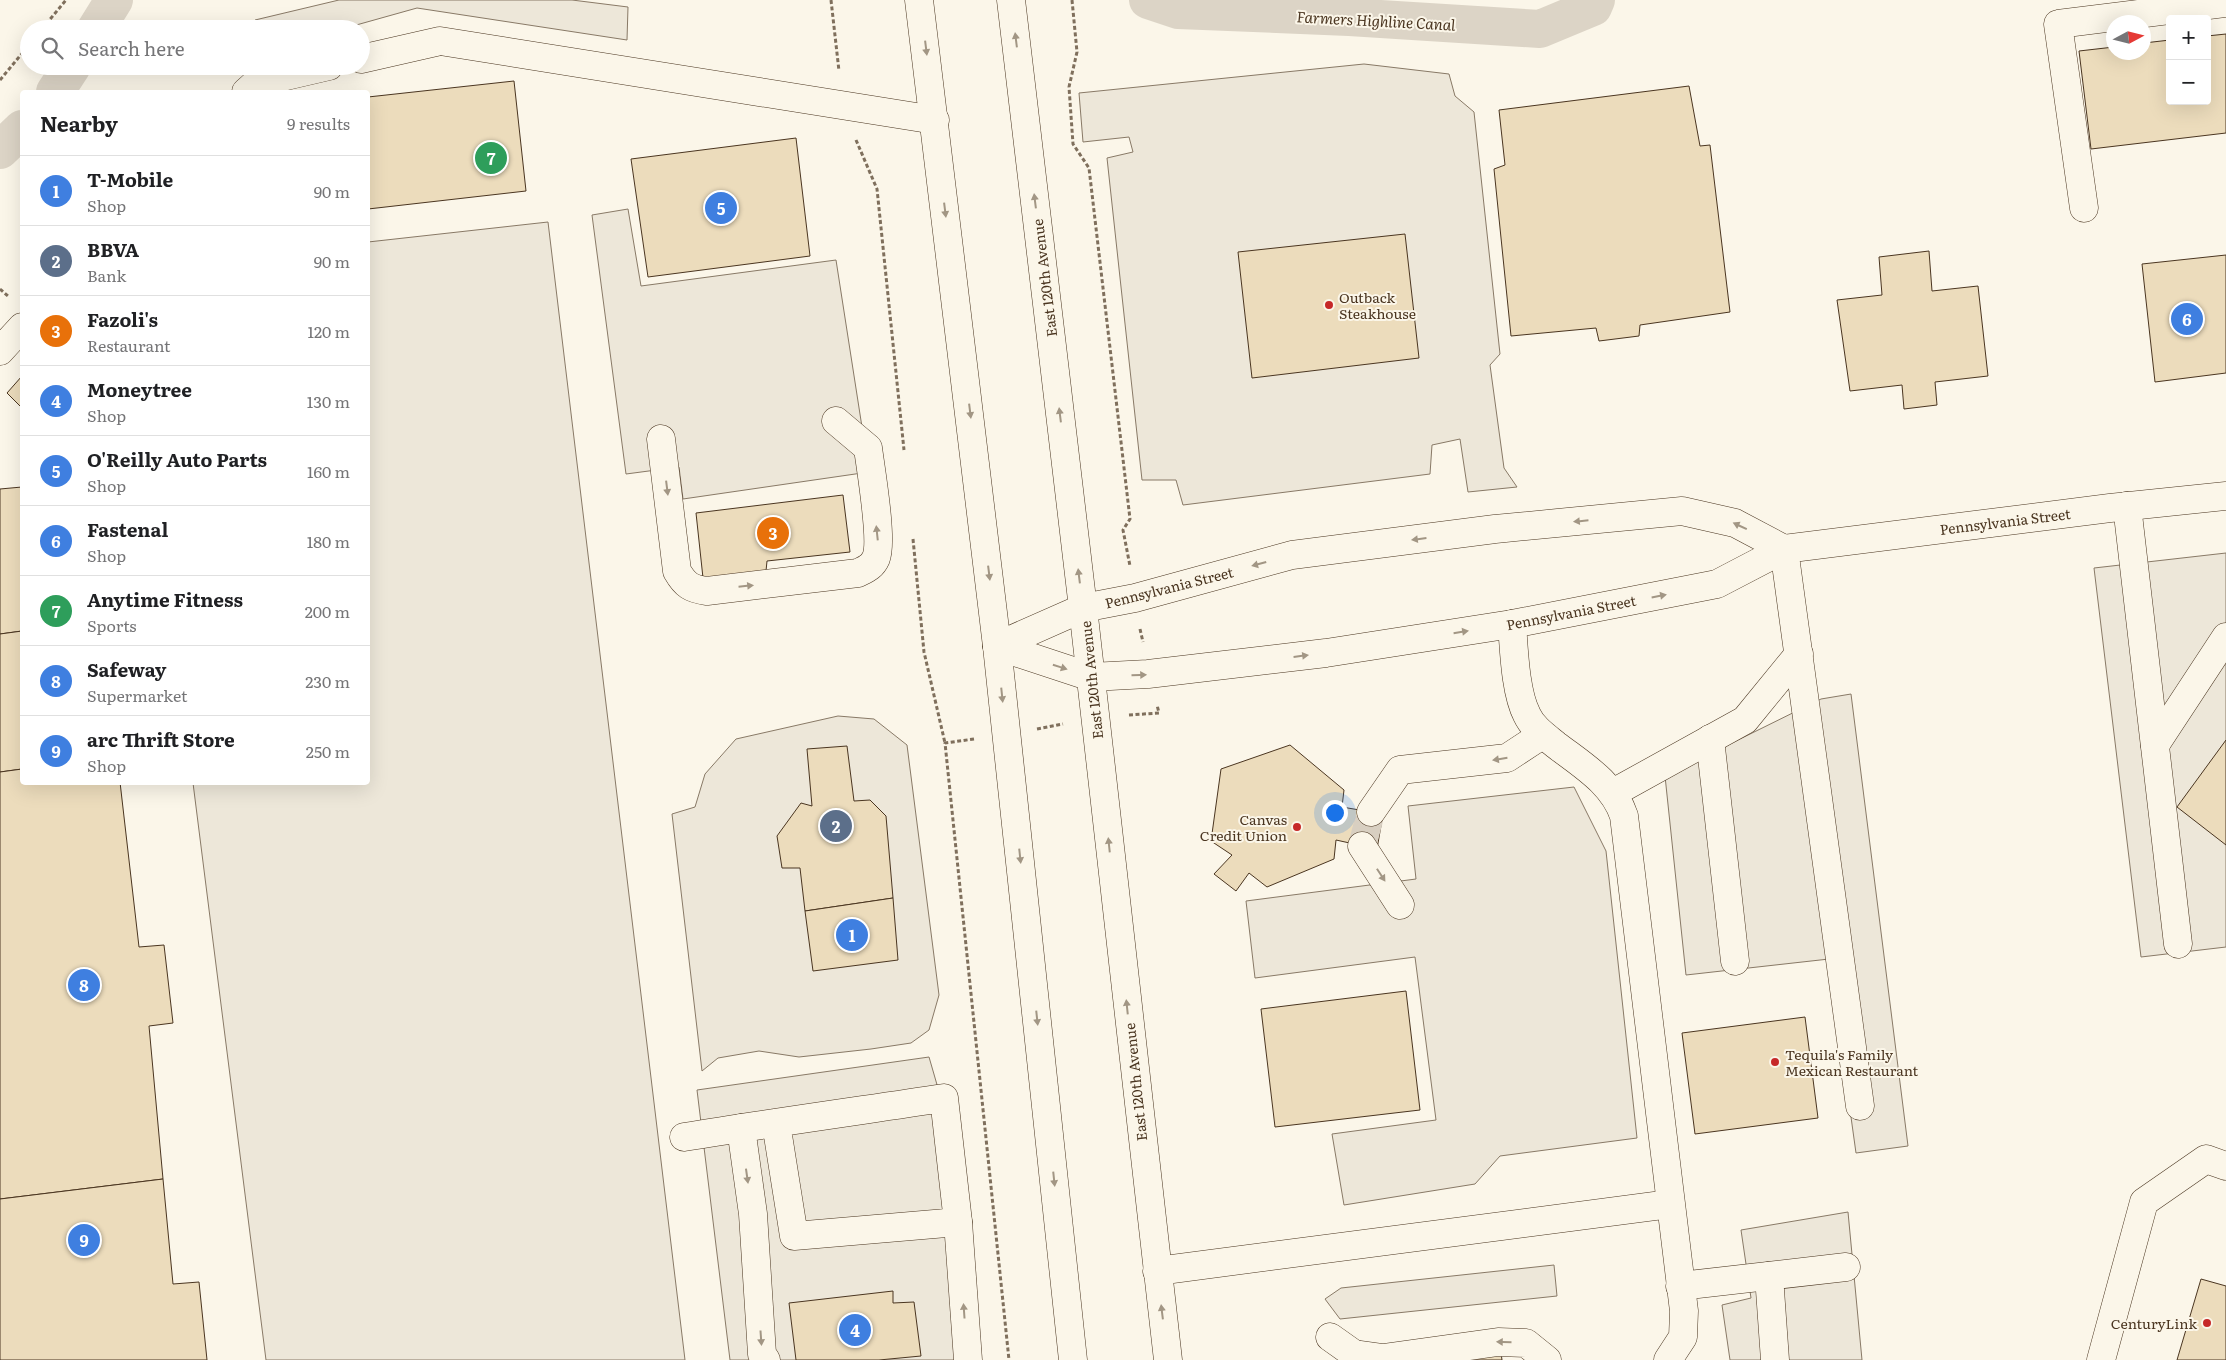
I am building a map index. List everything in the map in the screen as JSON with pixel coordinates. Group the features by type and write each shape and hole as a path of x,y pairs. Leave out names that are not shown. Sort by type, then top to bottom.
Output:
{"street":[{"path":"919,0 998,646 1073,1360"},
{"name":"East 120th Avenue","path":"1011,0 1091,677 1168,1360"},
{"path":"2084,208 2058,24 2226,2"},
{"path":"370,57 440,42 842,107 935,120"},
{"path":"248,90 256,83 290,75"},
{"path":"0,351 20,329"},
{"path":"661,439 677,571 683,582 692,589 707,591 858,573 871,567 876,558 878,542 868,448 836,421"},
{"name":"Pennsylvania Street","path":"998,646 1091,677 1148,674 1326,653 1512,624 1717,584 1784,548 2127,506 2226,496"},
{"path":"2127,506 2178,944"},
{"name":"Pennsylvania Street","path":"998,646 1083,608 1135,598 1292,555 1495,529 1682,511 1735,523 1784,548"},
{"path":"1784,548 1860,1106"},
{"path":"1512,624 1522,703 1527,715 1542,735 1593,774 1613,793 1624,816 1685,1324 1683,1338 1668,1360"},
{"path":"2155,745 2226,637"},
{"path":"1613,793 1745,720 1798,654"},
{"path":"1371,812 1400,770 1507,758 1542,735"},
{"path":"1710,739 1735,962"},
{"path":"1362,846 1400,905"},
{"path":"684,1137 944,1098 958,1222 968,1360"},
{"path":"776,1123 794,1236 958,1222"},
{"path":"741,1128 752,1214 762,1354 766,1360"},
{"path":"2101,1360 2144,1202 2206,1160 2226,1166"},
{"path":"1157,1271 1670,1204"},
{"path":"1680,1286 1846,1267"},
{"path":"1769,1276 1775,1360"},
{"path":"1330,1337 1354,1354 1383,1358 1498,1342 1526,1343 1547,1360"}],"path":[{"path":"49,20 66,0"},
{"path":"831,0 842,107 877,190 904,455"},
{"path":"1072,0 1074,12"},
{"path":"0,80 20,56"},
{"path":"912,534 924,652 945,743"}],"shaded area":[{"path":"339,0 572,0 628,7 627,40 417,8 370,21 255,20"},
{"path":"1364,64 1449,74 1455,96 1474,112 1500,354 1490,365 1504,468 1517,487 1468,492 1460,439 1432,445 1430,474 1183,505 1176,480 1142,480 1107,158 1133,152 1129,137 1083,142 1079,93"},
{"path":"628,209 641,286 836,260 869,472 683,499 679,467 626,474 592,215"},
{"path":"548,222 685,1360 266,1360 193,785 370,785 370,242"},
{"path":"2226,553 2226,947 2141,957 2094,568"},
{"path":"1851,694 1908,1146 1856,1153 1829,959 1686,975 1665,776 1821,699"},
{"path":"838,716 874,719 907,745 939,995 929,1030 911,1043 871,1049 799,1057 759,1051 718,1058 702,1071 672,814 695,807 705,774 736,739"},
{"path":"1574,787 1606,851 1637,1138 1500,1156 1475,1184 1344,1205 1332,1134 1436,1120 1415,957 1255,978 1246,901 1416,879 1408,806"},
{"path":"929,1057 942,1102 971,1360 730,1360 697,1090"},
{"path":"1848,1212 1862,1360 1730,1360 1722,1305 1751,1298 1741,1230"},
{"path":"1554,1265 1557,1296 1340,1319 1325,1299 1341,1288"}],"building":[{"path":"2226,34 2226,133 2091,149 2079,51 2106,48 2106,60 2151,60 2151,42 2166,40 2166,105 2211,105 2211,36"},
{"path":"514,81 526,191 370,209 370,97"},
{"path":"1689,86 1700,146 1710,145 1730,312 1640,325 1639,336 1599,341 1596,328 1511,336 1494,169 1505,165 1499,110"},
{"path":"796,138 810,256 648,277 631,159"},
{"name":"Outback Steakhouse","path":"1405,234 1419,358 1252,378 1238,252"},
{"path":"1929,251 1932,291 1978,286 1988,376 1935,382 1937,405 1904,409 1902,385 1850,391 1837,300 1882,295 1879,257"},
{"path":"2226,255 2226,373 2155,382 2142,264"},
{"path":"20,378 20,406 7,393"},
{"path":"20,487 20,631 0,634 0,489"},
{"path":"843,495 850,552 767,561 766,571 703,578 696,513"},
{"path":"20,631 20,769 0,772 0,634"},
{"path":"2226,740 2226,845 2177,807"},
{"name":"Canvas Credit Union","path":"1290,745 1344,790 1342,807 1383,814 1377,849 1336,840 1334,859 1267,887 1249,873 1236,891 1214,874 1232,855 1211,841 1221,769"},
{"path":"847,746 854,801 870,800 886,816 893,898 805,911 800,868 782,868 777,836 801,803 812,806 807,749"},
{"path":"20,769 20,785 120,785 139,947 164,945 173,1023 149,1026 163,1179 0,1199 0,772"},
{"path":"893,898 898,960 813,971 805,911"},
{"path":"1406,991 1420,1110 1275,1127 1261,1009"},
{"path":"1805,1017 1818,1118 1695,1134 1682,1033"},
{"path":"163,1179 173,1284 199,1282 207,1360 0,1360 0,1199"},
{"name":"CenturyLink","path":"2201,1279 2226,1286 2226,1360 2177,1360"},
{"path":"893,1291 893,1303 914,1302 921,1356 879,1360 796,1360 789,1303"},
{"path":"1501,1353 1502,1360 1447,1360"}],"waterway":[{"name":"Farmers Highline Canal","path":"102,20 114,0"},
{"name":"Farmers Highline Canal","path":"1148,0 1178,10 1349,17 1540,29 1593,7 1596,0"},
{"name":"Farmers Highline Canal","path":"56,90 66,75"},
{"name":"Farmers Highline Canal","path":"0,150 20,131"}],"tunnel":[{"path":"1362,846 1371,812"}],"place":[{"name":"Anytime Fitness","path":"491,158"},
{"name":"O'Reilly Auto Parts","path":"721,208"},
{"name":"Outback Steakhouse","path":"1329,305"},
{"name":"Fastenal","path":"2187,319"},
{"name":"Fazoli's","path":"773,533"},
{"name":"BBVA","path":"836,826"},
{"name":"Canvas Credit Union","path":"1297,827"},
{"name":"T-Mobile","path":"852,935"},
{"name":"Safeway","path":"84,985"},
{"name":"Tequila's Family Mexican Restaurant","path":"1775,1062"},
{"name":"arc Thrift Store","path":"84,1240"},
{"name":"CenturyLink","path":"2207,1323"},
{"name":"Moneytree","path":"855,1330"}]}
